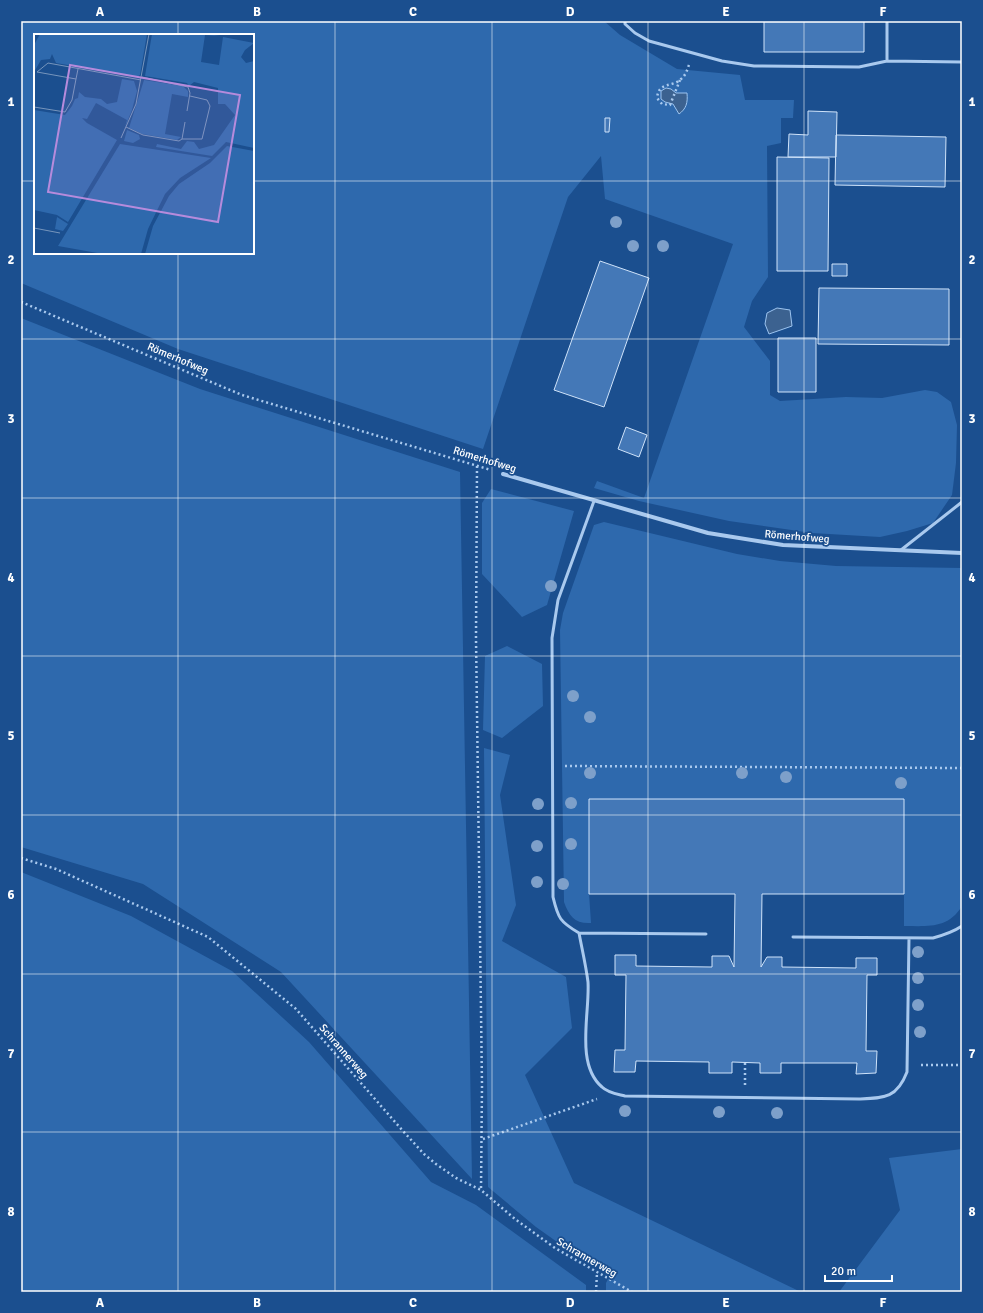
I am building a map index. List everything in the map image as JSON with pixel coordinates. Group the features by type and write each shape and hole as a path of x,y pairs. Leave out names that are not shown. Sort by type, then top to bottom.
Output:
{"street":[{"name":"Römerhofweg","path":"503,474 708,533 783,545 962,553"}],"lane":[{"path":"625,21 625,24 635,33 649,41 722,61 754,66 859,67 887,61 962,62"},
{"path":"887,21 887,61"},
{"path":"594,501 558,600 552,638 553,896 557,912 565,925 579,934 706,934"},
{"path":"900,551 962,502"},
{"path":"793,937 933,938 954,931 962,926"},
{"path":"579,934 588,982 586,1045 588,1064 594,1078 603,1088 612,1093 625,1096 745,1098 879,1098 893,1094 903,1083 908,1066 909,938"}],"path":[{"path":"680,80 662,87 659,90 657,98 660,102 665,105 670,104 680,80 686,72 692,53"},
{"name":"Römerhofweg","path":"21,302 242,395 503,474"},
{"path":"477,466 476,638 482,1139 481,1190"},
{"path":"553,766 962,768"},
{"name":"Schrannerweg","path":"21,858 56,869 208,937 296,1009 424,1154 447,1172 466,1184 481,1190 515,1219 538,1236 597,1273 632,1292"},
{"path":"745,1063 745,1098"},
{"path":"908,1066 962,1065"},
{"path":"482,1139 612,1093"},
{"path":"596,1292 597,1273"}],"shaded area":[{"path":"21,21 604,21 620,35 677,69 740,75 745,100 794,100 793,118 781,118 781,143 767,146 768,277 752,301 744,327 770,361 770,395 780,401 846,397 882,398 925,390 937,392 951,402 957,425 956,463 952,495 933,523 880,537 812,533 729,521 639,501 594,488 597,481 644,498 733,244 605,199 601,156 568,197 483,449 178,349 21,283","holes":["671,89 676,93 679,114 673,104 663,101"]},
{"path":"666,88 671,89 676,93 687,93 686,105 679,114 673,104 665,102 661,99 661,91"},
{"path":"777,308 790,310 792,326 769,334 765,324 767,313"},
{"path":"21,318 200,389 460,472 472,1179 281,972 143,884 21,847"},
{"path":"491,489 574,511 547,605 522,617 482,574 482,503"},
{"path":"604,522 737,554 780,561 836,566 962,568 962,906 950,919 937,925 904,926 904,799 589,799 589,893 591,923 581,922 573,918 564,902 560,630 563,613 594,525"},
{"path":"507,646 542,664 543,706 502,738 483,730 485,656"},
{"path":"484,748 510,755 500,795 516,905 502,941 566,977 572,1028 525,1075 574,1183 801,1292 606,1292 606,1283 611,1273 560,1244 536,1227 488,1187"},
{"path":"21,872 131,916 232,971 309,1042 431,1182 476,1205 586,1285 586,1292 21,1292"},
{"path":"962,1149 962,1292 839,1292 900,1210 889,1158"}],"building":[{"path":"764,21 864,21 864,52 764,52"},
{"path":"808,111 837,112 836,157 788,157 789,134 808,135"},
{"path":"605,118 610,118 609,132 605,132"},
{"path":"836,135 946,137 945,187 835,185"},
{"path":"777,157 829,158 828,271 777,271"},
{"path":"600,261 649,278 604,407 554,390"},
{"path":"832,264 847,264 847,276 832,276"},
{"path":"819,288 949,289 949,345 818,344"},
{"path":"778,338 816,338 816,392 778,392"},
{"path":"626,427 647,435 639,457 618,449"},
{"path":"589,799 904,799 904,894 762,894 761,967 767,957 782,957 782,967 856,968 856,958 877,958 877,975 867,975 866,1051 877,1051 876,1073 856,1074 857,1063 781,1063 781,1073 760,1073 760,1063 732,1062 732,1073 709,1073 709,1062 636,1061 635,1072 614,1072 615,1050 625,1050 626,975 615,975 615,955 636,955 636,966 712,967 712,956 729,956 734,967 735,894 589,894"}]}
